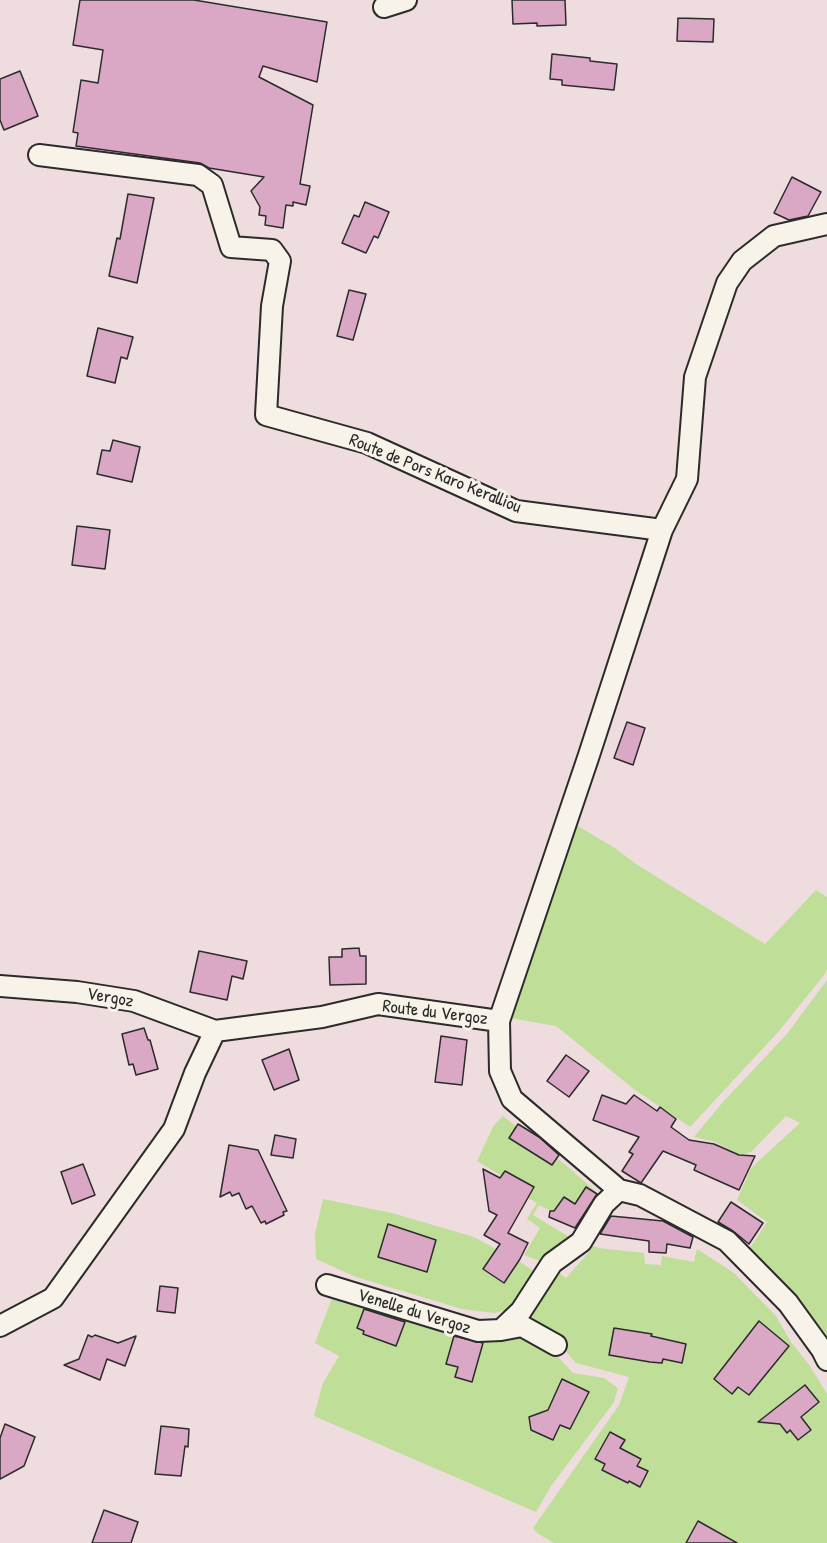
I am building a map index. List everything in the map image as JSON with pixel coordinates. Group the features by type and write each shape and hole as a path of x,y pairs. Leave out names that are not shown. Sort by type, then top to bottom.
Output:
{"street":[{"path":"384,7 406,0"},
{"name":"Route de Pors Karo Keralliou","path":"39,155 198,175 212,185 231,247 272,250 280,261 272,306 266,415 367,443 516,511 662,530"},
{"path":"499,1021 662,530 687,479 695,377 727,283 742,261 774,236 827,224"},
{"name":"Vergoz","path":"0,986 76,992 134,1000 214,1031"},
{"name":"Route du Vergoz","path":"214,1031 322,1017 378,1004 499,1021 500,1071 512,1099 619,1190 640,1195 727,1241 788,1303 827,1360"},
{"path":"0,1326 53,1298 174,1129 214,1031"},
{"path":"501,1330 521,1311 552,1263 581,1242 604,1204 619,1190"},
{"name":"Venelle du Vergoz","path":"327,1285 478,1331 522,1326 556,1345"}],"green space":[{"path":"571,822 765,944 816,890 827,897 827,969 824,975 779,1031 690,1127 635,1090 556,1026 510,1018"},
{"path":"827,980 827,1344 748,1251 767,1222 737,1200 751,1168 800,1123 786,1116 751,1152 740,1155 715,1142 694,1137 722,1103 786,1035"},
{"path":"503,1116 567,1166 603,1198 596,1209 582,1201 574,1212 588,1222 584,1226 559,1210 557,1214 539,1205 533,1215 569,1237 548,1264 524,1255 540,1228 527,1219 537,1203 512,1189 515,1184 477,1161 494,1125"},
{"path":"323,1199 392,1213 474,1237 538,1274 508,1310 494,1313 462,1309 356,1277 316,1259 315,1234"},
{"path":"584,1245 599,1248 644,1253 645,1264 661,1265 662,1256 694,1262 697,1249 734,1273 776,1316 827,1394 827,1543 554,1543 537,1533 533,1528 619,1405 629,1377 576,1363 556,1340 522,1317 558,1272 566,1278 590,1251"},
{"path":"338,1294 524,1336 544,1344 573,1373 604,1378 618,1388 614,1402 551,1486 536,1512 314,1416 323,1383 339,1356 315,1343 332,1298"}],"building":[{"path":"80,0 194,0 327,22 317,82 263,66 259,77 313,105 300,184 310,186 306,205 293,202 293,206 286,205 283,228 265,225 266,216 259,215 260,207 251,191 264,177 209,168 200,163 76,146 78,133 73,132 81,80 98,83 103,50 73,45"},
{"path":"512,0 565,0 566,25 513,24"},
{"path":"678,18 714,19 713,42 677,41"},
{"path":"552,54 590,58 590,61 617,64 614,90 562,85 562,80 550,79"},
{"path":"20,71 38,116 4,130 0,120 0,79"},
{"path":"792,177 821,192 808,216 789,220 774,213"},
{"path":"128,194 154,198 137,283 109,276 117,238 120,239"},
{"path":"365,202 389,212 378,238 374,236 366,253 342,243 354,215 359,217"},
{"path":"349,290 366,294 353,340 337,336"},
{"path":"98,328 133,337 127,359 121,357 115,383 87,376"},
{"path":"113,440 140,447 132,482 97,474 102,450 110,451"},
{"path":"77,526 110,530 105,569 72,565"},
{"path":"627,722 645,728 633,765 614,758"},
{"path":"359,948 360,956 366,956 366,984 330,985 329,957 342,957 342,949"},
{"path":"199,951 247,961 243,979 232,976 227,1000 190,992"},
{"path":"144,1028 150,1040 158,1069 136,1075 133,1064 129,1065 122,1034"},
{"path":"441,1036 467,1040 462,1085 435,1082"},
{"path":"289,1049 299,1080 274,1090 262,1060"},
{"path":"566,1055 589,1071 569,1097 547,1081"},
{"path":"602,1095 626,1104 634,1095 657,1111 660,1107 676,1119 671,1127 689,1140 714,1144 739,1155 755,1156 739,1190 694,1170 696,1165 663,1151 641,1183 622,1171 633,1154 629,1152 639,1137 593,1120"},
{"path":"518,1124 539,1137 559,1155 552,1165 509,1138"},
{"path":"275,1135 296,1139 293,1158 271,1155"},
{"path":"229,1145 258,1150 287,1211 283,1212 284,1215 266,1224 265,1221 261,1223 252,1206 246,1209 239,1193 232,1196 230,1192 220,1197"},
{"path":"83,1164 95,1195 72,1204 61,1172"},
{"path":"483,1169 500,1178 505,1171 534,1187 508,1233 528,1243 504,1283 483,1269 500,1244 484,1235 497,1215 489,1211"},
{"path":"586,1187 597,1194 575,1228 549,1217 550,1211 554,1211 564,1197 575,1204"},
{"path":"731,1202 763,1223 749,1244 718,1222"},
{"path":"611,1216 663,1221 693,1237 690,1248 667,1244 666,1253 649,1252 649,1241 600,1234"},
{"path":"388,1224 436,1240 427,1272 378,1257"},
{"path":"160,1286 178,1288 175,1313 157,1311"},
{"path":"364,1309 405,1322 396,1346 363,1334 364,1331 357,1328"},
{"path":"759,1321 789,1346 749,1395 738,1387 732,1394 714,1379"},
{"path":"614,1328 652,1334 651,1336 686,1344 682,1363 663,1359 662,1363 650,1362 609,1355"},
{"path":"88,1335 92,1337 95,1335 118,1343 136,1336 125,1366 107,1359 100,1380 64,1365 79,1359"},
{"path":"454,1336 483,1343 472,1382 455,1377 458,1367 446,1364"},
{"path":"562,1379 589,1392 570,1429 560,1425 553,1440 531,1430 529,1417 548,1410"},
{"path":"805,1385 819,1402 801,1417 811,1430 798,1440 790,1430 787,1433 780,1424 758,1422"},
{"path":"5,1424 35,1437 24,1466 0,1479 0,1438"},
{"path":"161,1426 189,1429 188,1447 185,1446 181,1476 155,1474"},
{"path":"610,1432 625,1440 620,1448 641,1459 637,1466 648,1471 640,1487 602,1470 605,1464 595,1459"},
{"path":"104,1510 138,1522 131,1543 92,1543"},
{"path":"698,1521 737,1543 686,1543"}]}
